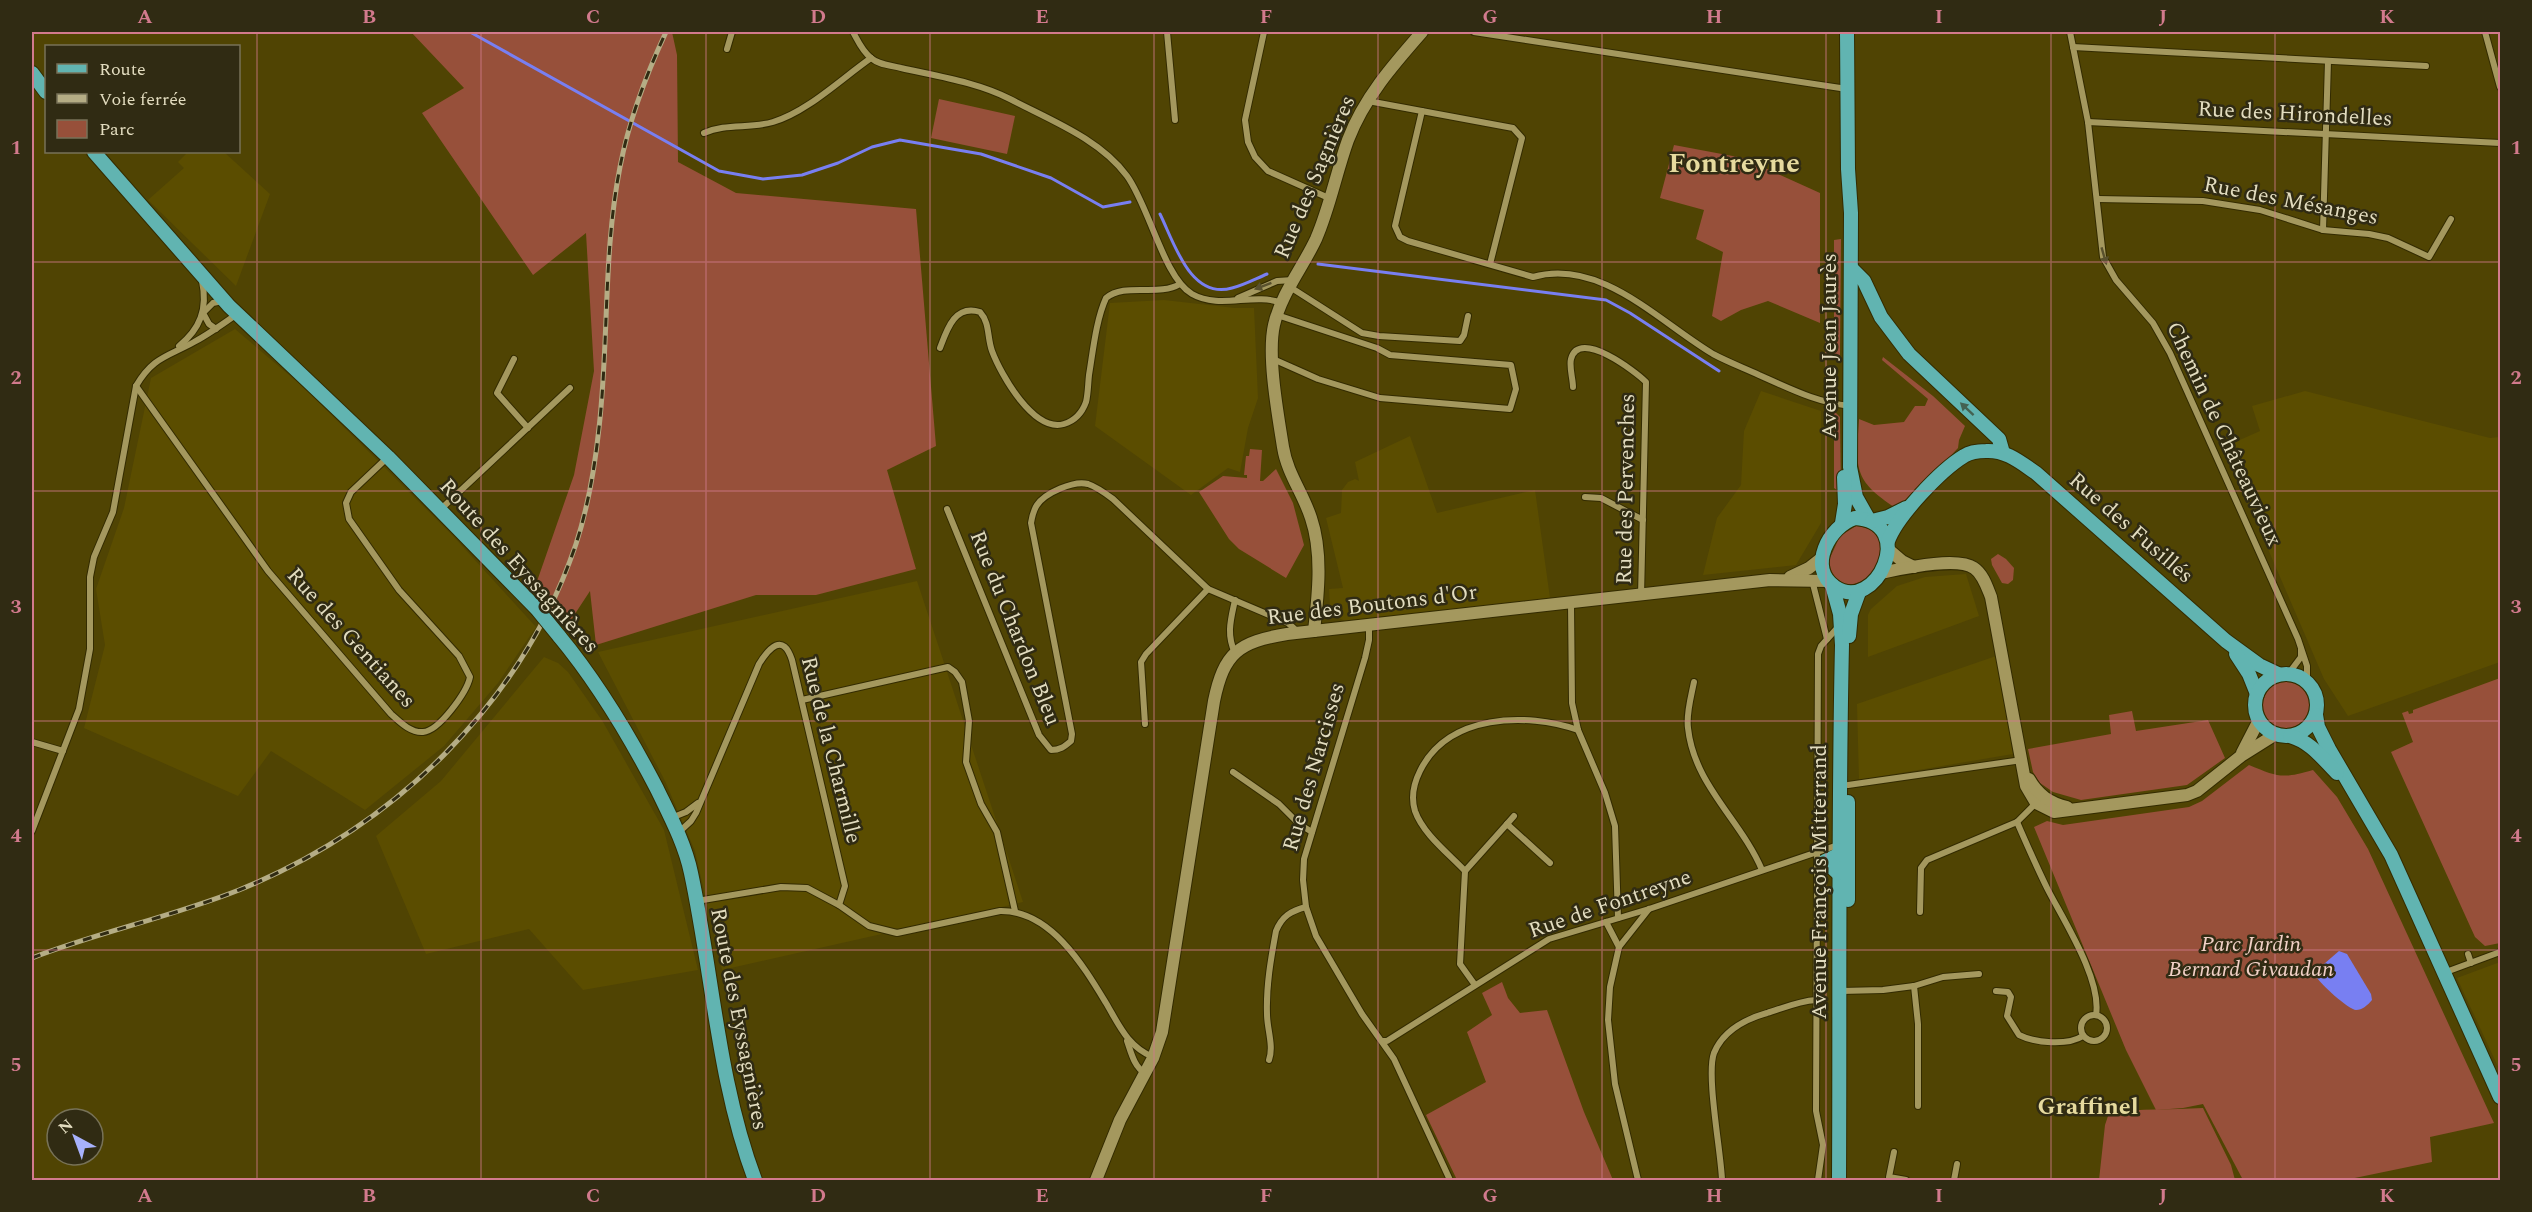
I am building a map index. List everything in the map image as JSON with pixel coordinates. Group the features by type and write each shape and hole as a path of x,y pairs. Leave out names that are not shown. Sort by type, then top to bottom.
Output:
{"main road":[{"name":"Rue des Sagnières","path":"1314,631 1317,556 1315,532 1309,511 1286,461 1273,359 1273,333 1280,309 1314,243 1331,199 1349,138 1368,101 1422,32"},
{"name":"Avenue Jean Jaurès","path":"1842,523 1845,504 1851,268 1847,32"},
{"path":"32,73 45,91"},
{"name":"Route des Eyssagnières","path":"95,153 225,302 441,509 537,609 593,680 616,716 671,818 691,873 725,1070 739,1135 754,1180"},
{"name":"Avenue Jean Jaurès","path":"1848,169 1844,213 1850,467 1852,487 1870,521"},
{"path":"1851,268 1864,281 1881,317 1900,343 1999,439 2003,453 1980,451 1965,456 1911,505 1899,520 1888,545 1880,573 1872,584 1859,592 1844,591 1830,583 1822,569 1823,557 1833,534 1842,523 1855,518 1870,521 1895,514 1911,505"},
{"name":"Rue des Fusillés","path":"2003,453 2044,480 2226,641 2259,665 2283,674"},
{"path":"1870,521 1881,530 1888,545 1902,561 1915,567"},
{"name":"Rue des Boutons d'Or","path":"1786,578 1809,568 1823,557"},
{"path":"1880,573 1915,567 1962,564 1973,567 1985,584 1991,597 2023,766 2039,800 2080,810 2187,795 2206,784 2241,756 2283,735 2306,729 2316,715"},
{"name":"Rue des Boutons d'Or","path":"1235,652 1261,639 1314,631 1571,604 1786,578 1812,579 1830,583"},
{"name":"Avenue François Mitterrand","path":"1830,583 1838,600 1841,624 1833,852 1843,875 1848,1180"},
{"name":"Avenue François Mitterrand","path":"1833,852 1848,785 1849,626 1859,592"},
{"name":"Rue des Fusillés","path":"2226,641 2249,674 2257,694"},
{"path":"1096,1180 1120,1120 1153,1058 1162,1032 1214,701 1222,670 1235,652"},
{"path":"2356,793 2305,742 2266,729 2256,711 2257,694 2265,682 2283,674 2307,681 2316,695 2316,715 2324,740 2356,793 2391,855 2446,972 2500,1097"},
{"path":"2241,756 2259,720"},
{"path":"1833,852 1843,875"},
{"name":"Avenue François Mitterrand","path":"1839,1180 1844,991"}],"street":[{"path":"727,49 732,32"},
{"path":"853,32 863,50 880,64 1001,94 1079,136 1110,156 1141,197 1171,269 1180,284 1191,294 1210,301 1258,298 1390,355 1511,365 1516,389 1510,409 1380,398 1318,379 1273,359"},
{"path":"1167,32 1175,120"},
{"path":"1264,32 1245,120 1248,142 1255,157 1268,171 1331,199"},
{"path":"1474,32 1848,89"},
{"name":"Chemin de Châteauvieux","path":"2070,32 2088,122 2103,258 2115,280 2153,323 2170,352 2302,648 2307,666 2307,681"},
{"path":"2485,32 2500,87"},
{"path":"2073,47 2426,66"},
{"path":"704,133 723,127 754,126 782,119 806,106 871,58"},
{"path":"2323,230 2328,61"},
{"path":"1368,101 1513,128 1522,138 1491,264"},
{"path":"1422,111 1395,226 1401,237 1408,242 1533,277 1549,272 1595,280 1631,297 1716,355 1822,402 1847,406"},
{"name":"Rue des Hirondelles","path":"2088,122 2500,143"},
{"name":"Rue des Mésanges","path":"2098,199 2203,201 2260,210 2323,230 2388,238 2429,258 2451,219"},
{"path":"176,350 197,328 203,313 204,296 201,275"},
{"path":"1234,300 1270,283 1292,284 1362,333 1379,336 1460,341 1464,335 1468,316"},
{"path":"940,348 954,318 968,310 980,312 987,323 991,349 995,358 1025,406 1040,421 1051,426 1059,426 1076,418 1086,402 1106,298 1114,293 1163,289 1180,284"},
{"path":"203,313 213,303 225,302"},
{"path":"203,313 209,324 216,329"},
{"path":"32,831 79,709 90,650 90,578 94,557 113,512 136,386 145,370 176,350 216,329 237,314"},
{"name":"Rue des Pervenches","path":"1573,387 1571,358 1576,352 1584,349 1602,351 1646,382 1641,596"},
{"path":"514,359 497,393 528,428"},
{"name":"Rue des Gentianes","path":"136,386 268,571 391,714 415,731 425,732 436,726 462,696 468,687 470,677 459,656 399,590 348,519 346,503 351,492 388,457"},
{"path":"441,509 570,388"},
{"name":"Rue du Chardon Bleu","path":"947,509 1039,735 1051,750 1064,747 1071,741 1072,734 1032,536 1032,514 1041,500 1075,484 1086,483 1097,488 1113,499 1208,589 1288,622 1299,633"},
{"path":"1585,497 1601,498 1643,520"},
{"path":"1812,579 1827,639"},
{"path":"1145,724 1141,662 1208,589"},
{"path":"1235,600 1229,630 1230,643 1235,652"},
{"path":"1571,604 1572,703 1578,730 1605,793 1615,826 1618,918"},
{"path":"1818,1180 1823,1145 1816,1111 1816,1000 1833,852 1818,654 1827,639 1841,624"},
{"name":"Rue des Narcisses","path":"1369,626 1370,640 1365,658 1304,859 1303,880 1306,907 1322,949 1366,1020 1394,1059 1450,1180"},
{"name":"Rue de la Charmille","path":"678,833 692,821 759,664 773,646 778,644 789,651 802,700 845,886 839,905"},
{"path":"2283,674 2301,657 2302,648"},
{"path":"802,700 948,667 955,672 962,682 969,721 966,762 981,804 997,832 1016,910"},
{"path":"1694,682 1687,726 1698,767 1762,870"},
{"path":"1465,871 1428,831 1415,812 1413,797 1415,781 1432,752 1460,732 1482,724 1510,719 1534,719 1558,723 1578,730"},
{"path":"32,742 63,751"},
{"path":"1848,785 2023,766"},
{"path":"1233,772 1279,804 1299,824 1312,832"},
{"path":"1920,912 1921,868 1927,860 2017,822 2039,800"},
{"path":"671,818 699,803"},
{"path":"1474,985 1460,964 1465,871 1514,816"},
{"path":"2017,822 2048,891 2068,926 2092,983 2097,1000 2096,1015"},
{"path":"1508,824 1550,863"},
{"name":"Rue de Fontreyne","path":"1383,1041 1387,1041 1549,939 1649,909 1762,870 1798,859 1833,852"},
{"path":"695,901 795,887 807,888 839,905 869,926 897,933 1000,911 1016,910 1043,925 1065,945 1087,973 1126,1037 1134,1061 1145,1073"},
{"path":"1269,1060 1271,1053 1267,1014 1276,931 1280,921 1287,915 1306,907"},
{"path":"1638,1180 1615,1084 1608,1020 1610,987 1619,947 1649,909"},
{"path":"1606,921 1619,947"},
{"path":"2446,972 2500,952"},
{"path":"2468,954 2471,963"},
{"path":"1844,991 1883,990 1914,986 1943,977 1979,974"},
{"path":"1914,986 1918,1024 1918,1106"},
{"path":"1996,991 2008,992 2011,997 2007,1016 2019,1035 2050,1041 2073,1040 2083,1036"},
{"path":"1722,1180 1712,1078 1713,1054 1722,1039 1752,1017 1806,1000 1816,1000"},
{"path":"2090,1015 2096,1015 2105,1020 2107,1025 2102,1039 2091,1041 2083,1036 2080,1026 2082,1021 2090,1015"},
{"path":"1126,1037 1141,1052 1153,1058"},
{"path":"1894,1152 1889,1177 1906,1180"},
{"path":"1954,1180 1957,1164"}],"shaded area":[{"path":"225,153 270,194 236,286 148,200 184,168 178,162 186,154"},
{"path":"1164,300 1254,308 1258,398 1248,428 1240,472 1228,468 1191,495 1095,426 1110,303"},
{"path":"235,329 302,386 373,456 453,536 536,627 498,683 444,746 365,810 271,751 238,796 84,728 105,645 96,589 124,508 151,378"},
{"path":"1761,391 1821,411 1821,523 1796,565 1703,575 1717,518 1741,485 1744,431"},
{"path":"2305,391 2490,438 2500,437 2500,662 2348,716 2324,679 2224,447 2260,431 2252,406"},
{"path":"1410,436 1437,513 1535,490 1550,598 1345,621 1337,617 1330,606 1329,589 1343,588 1326,518 1341,513 1342,490 1348,482 1355,479 1359,481 1355,462"},
{"path":"1966,574 1979,616 1868,657 1868,615 1871,609 1897,586 1925,577"},
{"path":"917,581 1023,902 722,970 695,851 665,781 598,652"},
{"path":"1996,656 2013,754 1859,780 1857,704"},
{"path":"544,657 558,663 568,672 603,722 664,830 698,970 583,990 529,929 426,954 376,836 441,781"},
{"path":"2339,951 2347,954 2371,994 2372,1000 2360,1009 2352,1009 2341,1001 2316,976 2317,970"},
{"path":"2500,962 2500,1071 2457,978"}],"green space":[{"path":"411,32 672,32 677,55 678,162 736,193 916,209 936,446 887,470 916,569 816,595 756,595 596,645 590,591 567,626 534,590 574,475 594,371 586,233 533,275 422,113 464,88"},
{"path":"939,99 1015,116 1007,154 931,138"},
{"path":"1674,145 1743,158 1820,193 1820,323 1768,301 1741,310 1721,321 1712,316 1723,252 1696,239 1704,210 1660,198"},
{"path":"1841,239 1840,355 1834,355 1834,240"},
{"path":"1883,357 1933,396 1965,426 1958,448 1927,481 1896,508 1871,489 1860,471 1857,449 1859,419 1874,425 1904,422 1915,406 1925,406 1928,399 1882,360"},
{"path":"1834,411 1840,417 1841,493 1834,488"},
{"path":"1250,449 1262,450 1260,481 1276,469 1293,503 1304,545 1286,578 1239,549 1229,539 1199,492 1223,476 1247,478 1247,475 1244,475 1246,456 1249,456"},
{"path":"1856,526 1871,530 1879,539 1881,551 1871,574 1861,581 1850,584 1835,576 1829,560 1840,536"},
{"path":"1998,554 2014,568 2013,580 2008,584 2002,583 1992,565 1991,559"},
{"path":"2500,678 2500,943 2485,946 2475,937 2391,752 2413,742 2402,713 2408,711 2409,714 2413,713 2413,710"},
{"path":"2286,682 2302,689 2309,705 2302,721 2286,728 2270,721 2263,705 2270,689"},
{"path":"2132,711 2136,731 2208,720 2225,758 2187,785 2081,800 2053,792 2040,783 2033,772 2028,749 2111,734 2109,715"},
{"name":"Parc Jardin Bernard Givaudan","path":"2249,765 2287,776 2313,770 2337,797 2368,849 2494,1123 2430,1137 2432,1162 2345,1180 2243,1180 2203,1104 2156,1110 2126,1050 2034,827 2047,821 2063,825 2189,807 2202,801"},
{"path":"1502,982 1508,998 1520,1013 1547,1010 1584,1112 1613,1180 1457,1180 1426,1115 1486,1082 1467,1032 1492,1015 1482,993"},
{"path":"2203,1108 2231,1165 2235,1180 2099,1180 2105,1125 2109,1113"}],"waterway":[{"path":"470,32 719,171 763,179 802,175 838,163 872,147 900,140 981,154 1051,178 1103,207 1130,202"},
{"path":"1160,214 1186,266 1194,277 1205,285 1217,289 1232,288 1267,274"},
{"path":"1318,264 1606,300 1719,371"}],"railway":[{"path":"32,958 239,890 296,864 349,832 400,795 445,753 487,707 522,657 552,602 576,544 587,501 599,428 611,232 620,167 639,98 666,32"}],"district":[{"name":"Fontreyne","path":"1734,163"},
{"name":"Graffinel","path":"2088,1107"}]}
